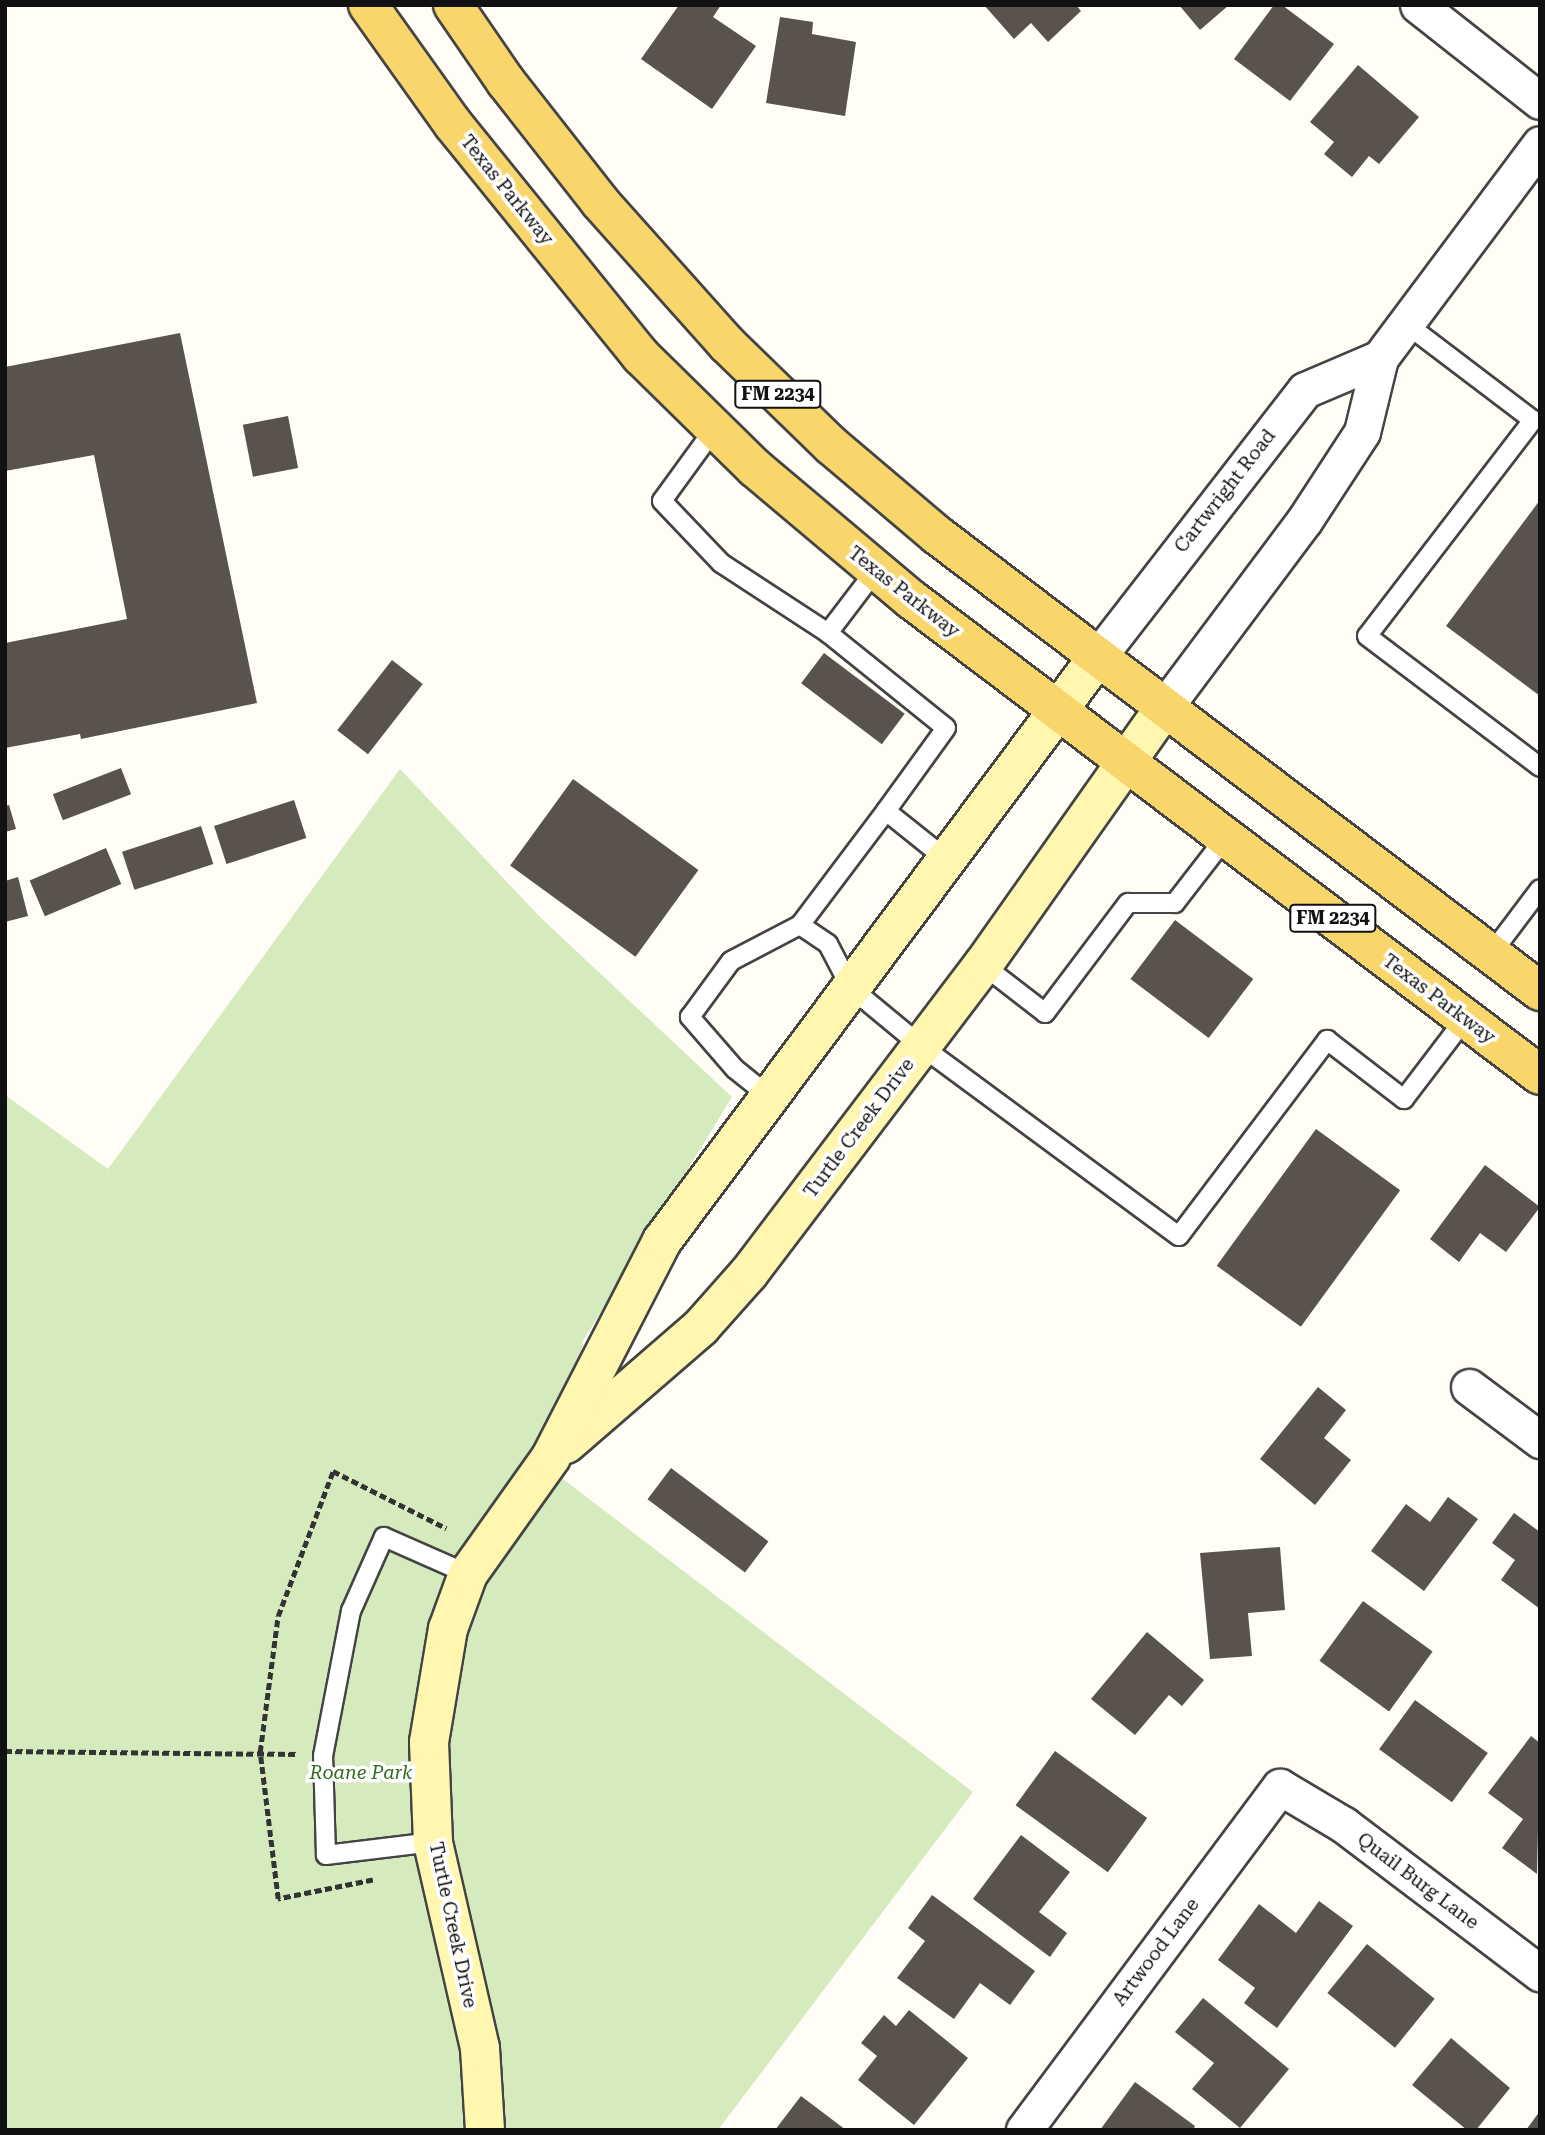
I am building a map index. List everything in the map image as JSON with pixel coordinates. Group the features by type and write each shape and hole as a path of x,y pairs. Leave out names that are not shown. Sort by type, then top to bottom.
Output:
{"main road":[{"name":"Texas Parkway","path":"368,5 453,124 641,356 715,428 876,570 1540,1075"},
{"name":"FM 2234","path":"453,5 506,82 600,202 727,344 884,491 1097,658 1540,991"}],"street":[{"path":"1418,5 1540,101"},
{"path":"1164,708 1304,521 1362,432 1380,358 1540,144"},
{"name":"Cartwright Road","path":"1097,658 1305,390 1380,358"},
{"name":"Turtle Creek Drive","path":"485,2130 480,2048 433,1842 429,1742 448,1629 468,1574 551,1457 662,1241 1097,658"},
{"name":"Turtle Creek Drive","path":"551,1457 709,1318 749,1273 983,965 1164,708"},
{"path":"1469,1387 1540,1440"},
{"name":"Artwood Lane","path":"1024,2130 1280,1787 1292,1794"},
{"name":"Quail Burg Lane","path":"1292,1794 1344,1825 1540,1973"}],"lane":[{"path":"1405,323 1537,423 1367,636 1540,767"},
{"path":"715,428 663,501 721,563 828,633 946,728 800,925 731,961 690,1017 735,1069 770,1097"},
{"path":"828,633 876,570"},
{"path":"886,811 946,859"},
{"path":"983,965 1045,1013 1128,903 1175,903 1226,837"},
{"path":"1491,954 1540,889"},
{"path":"800,925 828,944 851,988 921,1046 1179,1236 1327,1040 1404,1099 1465,1019"},
{"path":"433,1842 326,1855 323,1756 351,1611 384,1537 468,1574"}],"path":[{"path":"387,1877 278,1899 260,1752 278,1616 333,1471 446,1528"},
{"path":"5,1751 260,1752 323,1756"}],"green space":[{"name":"Roane Park","path":"400,769 541,918 732,1097 583,1341 563,1479 973,1792 718,2130 5,2130 5,1095 108,1169"}],"building":[{"path":"679,5 721,5 713,17 756,46 712,109 641,59"},
{"path":"984,5 1076,5 1081,11 1048,42 1031,23 1014,39"},
{"path":"1179,5 1229,5 1200,30"},
{"path":"1274,5 1282,5 1334,44 1290,101 1234,59"},
{"path":"780,17 813,22 812,34 856,42 845,116 766,103"},
{"path":"1358,65 1419,117 1379,164 1369,156 1352,177 1324,154 1334,142 1310,122"},
{"path":"180,333 257,703 81,739 80,734 5,748 5,643 127,619 94,455 5,471 5,367"},
{"path":"288,416 298,468 253,477 243,425"},
{"path":"1540,500 1540,696 1446,626"},
{"path":"824,653 905,714 882,744 801,683"},
{"path":"392,660 423,684 368,754 337,730"},
{"path":"121,768 131,794 63,820 53,794"},
{"path":"573,779 698,870 636,957 510,866"},
{"path":"294,800 306,838 226,864 214,826"},
{"path":"9,805 16,829 5,832 5,806"},
{"path":"201,826 213,864 134,890 122,852"},
{"path":"106,848 121,884 45,916 30,880"},
{"path":"18,877 28,916 5,922 5,881"},
{"path":"1175,920 1253,979 1209,1038 1130,979"},
{"path":"1316,1129 1400,1190 1301,1327 1217,1266"},
{"path":"1485,1165 1540,1207 1506,1252 1480,1233 1459,1262 1430,1239"},
{"path":"1318,1387 1346,1410 1324,1438 1351,1460 1315,1505 1260,1459"},
{"path":"671,1468 768,1541 745,1573 648,1499"},
{"path":"1448,1497 1478,1519 1424,1591 1371,1551 1406,1504 1430,1522"},
{"path":"1514,1513 1540,1532 1540,1609 1501,1580 1515,1560 1492,1543"},
{"path":"1280,1547 1285,1610 1248,1613 1252,1656 1210,1659 1200,1553"},
{"path":"1363,1601 1433,1652 1389,1711 1320,1661"},
{"path":"1147,1632 1204,1680 1182,1706 1169,1695 1135,1735 1091,1699"},
{"path":"1415,1700 1488,1753 1452,1802 1379,1749"},
{"path":"1531,1736 1540,1743 1537,1874 1502,1848 1523,1819 1488,1793"},
{"path":"1055,1751 1147,1818 1108,1872 1016,1805"},
{"path":"1021,1835 1070,1872 1039,1912 1067,1933 1050,1957 973,1899"},
{"path":"932,1895 1035,1971 1010,2005 980,1983 954,2019 897,1978 925,1941 908,1928"},
{"path":"1319,1901 1353,1926 1277,2028 1244,2003 1255,1988 1218,1960 1259,1904 1296,1933"},
{"path":"1367,1944 1435,1999 1395,2048 1327,1993"},
{"path":"1203,1998 1289,2069 1240,2128 1192,2089 1214,2063 1175,2032"},
{"path":"909,2010 968,2058 914,2125 858,2080 877,2056 861,2043 884,2015 896,2026"},
{"path":"1451,2038 1510,2088 1476,2130 1467,2130 1412,2085"},
{"path":"1135,2082 1195,2126 1193,2130 1100,2130"},
{"path":"801,2096 846,2130 775,2130"},
{"path":"1540,2111 1540,2130 1526,2130"}]}
